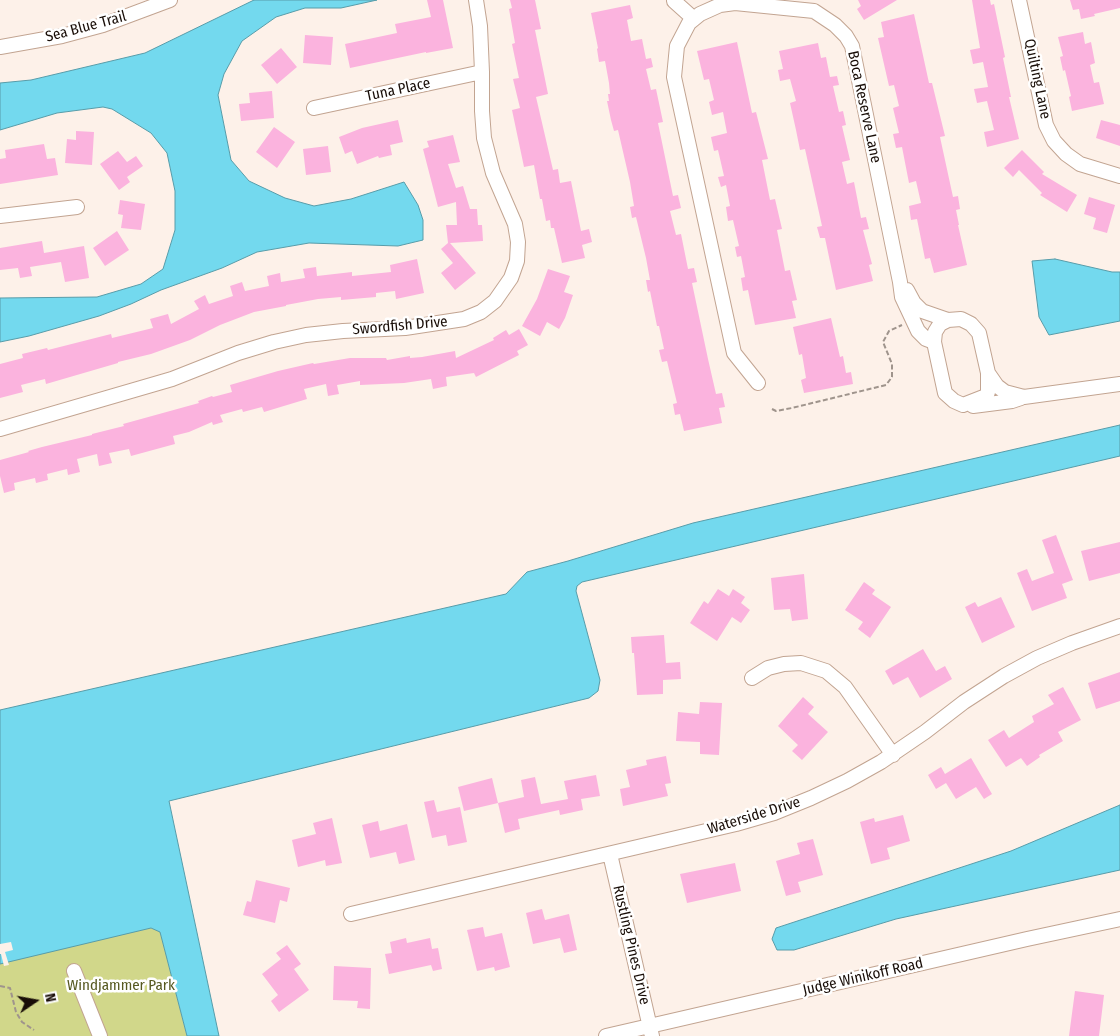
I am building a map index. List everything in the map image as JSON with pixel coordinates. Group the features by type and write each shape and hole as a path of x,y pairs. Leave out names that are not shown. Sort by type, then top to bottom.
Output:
{"street":[{"name":"Sea Blue Trail","path":"0,46 62,36 103,25 170,0"},
{"name":"Swordfish Drive","path":"0,429 172,380 238,353 274,342 343,330 405,328 464,320 488,307 501,294 511,278 517,261 518,242 515,224 488,156 482,111 480,26 476,0"},
{"name":"Quilting Lane","path":"1019,0 1046,125 1054,141 1066,154 1080,164 1120,176"},
{"path":"674,1 694,19"},
{"name":"Boca Reserve Lane","path":"758,382 734,353 674,77 676,46 688,23 709,9 720,5 734,3 814,11 835,25 846,36 852,46 902,297 918,331 926,339 934,342"},
{"name":"Tuna Place","path":"314,108 482,72"},
{"path":"0,216 77,207"},
{"name":"Boca Reserve Lane","path":"900,282 914,304 922,311 948,320 961,319 971,324 978,333 988,373 988,392 986,396 963,405"},
{"path":"948,320 940,324 935,332 934,342 945,393 954,401 963,405 1012,401 1024,397 1120,384"},
{"path":"988,373 997,386 1005,392 1024,397"},
{"name":"Waterside Drive","path":"351,914 736,824 774,813 847,782 893,755 964,702 1004,676 1037,658 1120,626"},
{"path":"752,678 768,668 784,664 801,663 826,671 845,687 893,755"},
{"name":"Rustling Pines Drive","path":"610,854 651,1031"},
{"name":"Judge Winikoff Road","path":"606,1036 651,1031 1018,941 1120,919"},
{"path":"74,971 100,1036"}],"path":[{"path":"772,408 776,411 792,408 886,385 892,377 892,364 883,342 889,331 904,324"},
{"path":"0,986 10,988 19,1017 22,1022 34,1030"}],"green space":[{"name":"Windjammer Park","path":"151,928 160,931 187,1036 0,1036 0,944"}],"water":[{"path":"254,0 377,0 341,8 305,8 276,17 242,41 224,74 218,95 231,160 249,181 285,198 314,206 351,199 404,182 418,205 423,220 423,240 398,246 309,243 257,252 222,268 161,290 99,316 29,336 0,342 0,298 97,297 141,284 163,269 175,230 175,191 167,153 151,133 112,109 103,107 57,113 0,130 0,83 31,80 145,53"},
{"path":"1055,259 1112,272 1120,272 1120,321 1049,335 1039,317 1032,261"},
{"path":"1120,425 1120,456 582,582 577,586 576,591 600,680 598,691 589,698 169,801 219,1036 187,1036 160,932 151,928 0,964 0,710 506,594 527,572 693,523"},
{"path":"1120,805 1120,870 896,919 794,950 777,950 772,939 776,928 1011,851"}],"pier":[{"path":"11,942 13,950 5,952 9,965 4,966 0,954 0,944"}],"building":[{"path":"427,0 443,0 453,48 350,68 345,44 397,33 395,24 431,17"},
{"path":"510,0 535,0 541,29 535,30 548,94 536,97 553,170 558,169 560,183 571,181 581,231 589,229 592,242 582,245 585,258 562,263 554,228 551,228 550,220 546,221 534,165 524,167 512,110 520,108 513,79 519,78 512,44 515,43 509,9 512,8"},
{"path":"858,0 897,0 864,20 857,9 861,6"},
{"path":"972,0 990,0 991,5 994,4 1005,57 1003,58 1011,97 1009,97 1019,139 987,147 984,132 994,130 987,101 977,103 974,89 988,87 983,62 973,64 970,50 980,48"},
{"path":"1070,0 1120,0 1120,8 1081,19 1079,9 1073,10"},
{"path":"630,5 633,18 627,20 631,41 642,39 646,59 651,58 653,67 646,69 651,90 656,89 663,122 658,123 673,196 678,195 681,208 670,211 676,235 681,234 688,269 694,268 697,282 692,283 708,359 716,394 722,393 725,407 719,408 722,423 684,431 680,414 675,415 673,404 677,403 667,361 662,362 659,350 664,349 650,291 648,292 646,280 650,280 646,258 636,217 632,218 630,207 634,206 630,182 618,130 614,131 611,120 607,101 609,101 608,94 610,94 605,61 599,62 591,13"},
{"path":"914,14 929,83 932,83 945,136 940,137 953,197 958,196 960,209 956,210 967,265 934,273 930,258 925,259 917,219 911,220 909,206 921,203 916,181 909,183 902,147 896,148 893,134 899,133 893,108 899,106 894,85 889,86 878,38 884,37 881,22"},
{"path":"1083,32 1085,44 1091,42 1095,63 1090,65 1094,83 1099,82 1104,104 1072,111 1069,97 1071,96 1065,70 1063,71 1060,57 1063,56 1058,37"},
{"path":"305,35 333,37 331,65 303,63"},
{"path":"737,42 752,113 756,112 768,159 762,160 770,200 775,199 782,229 777,230 785,271 790,270 797,300 792,301 796,318 755,325 748,290 743,291 741,278 745,277 741,256 737,257 735,247 739,246 733,220 728,221 726,207 730,206 726,185 721,187 718,177 724,176 718,150 714,151 711,137 727,133 723,112 712,115 709,102 714,100 709,79 704,80 697,51"},
{"path":"818,43 821,58 826,57 830,77 837,76 839,85 833,86 839,112 843,111 846,125 842,126 850,160 842,162 847,184 854,182 861,218 866,217 869,229 863,230 872,264 869,265 873,281 836,290 825,238 820,238 817,227 822,226 805,149 800,150 790,103 796,101 790,79 780,81 778,70 783,69 779,51"},
{"path":"281,48 297,67 277,84 261,65"},
{"path":"272,91 274,118 241,121 239,104 250,103 249,93"},
{"path":"398,120 403,142 390,145 392,155 379,158 378,156 357,164 352,151 345,154 339,137 362,128"},
{"path":"1101,120 1120,125 1120,146 1096,138"},
{"path":"274,127 295,142 277,168 256,152"},
{"path":"76,131 94,132 92,165 65,163 67,139 76,140"},
{"path":"453,135 460,162 448,164 456,188 463,186 470,209 477,209 478,225 482,225 483,241 450,243 476,273 455,290 441,273 453,263 441,249 448,243 446,225 457,225 456,202 438,207 423,149 429,147 427,141"},
{"path":"44,144 47,159 55,158 58,175 0,184 0,159 6,158 5,150"},
{"path":"328,146 331,172 306,175 303,149"},
{"path":"1022,150 1044,172 1042,174 1077,195 1067,212 1040,195 1042,193 1019,170 1013,177 1004,168"},
{"path":"118,151 127,162 136,156 143,166 127,177 130,182 119,190 100,164"},
{"path":"1089,197 1115,205 1107,233 1093,229 1096,218 1084,214"},
{"path":"120,200 145,204 141,230 121,228 123,215 118,214"},
{"path":"117,231 129,250 105,266 93,248"},
{"path":"42,241 44,253 84,246 89,278 65,282 61,262 30,267 32,276 20,278 18,268 0,270 0,248"},
{"path":"417,259 424,293 396,299 395,291 376,293 376,297 341,300 341,297 318,299 254,312 220,325 190,340 151,354 46,384 45,379 21,385 23,392 0,398 0,364 23,358 22,354 47,348 48,350 111,334 112,338 153,328 150,319 168,314 171,324 199,309 194,301 205,295 209,304 233,296 230,286 242,282 245,291 269,286 267,276 280,273 281,282 305,278 303,269 316,267 317,276 352,272 352,276 391,272 390,265"},
{"path":"548,269 570,276 564,292 573,295 559,329 547,322 540,336 522,326 537,299"},
{"path":"831,318 840,357 843,356 846,373 851,372 853,384 804,393 801,380 806,378 802,354 799,355 793,327"},
{"path":"519,329 528,345 517,351 519,355 476,377 474,373 446,377 447,386 433,389 431,379 404,383 360,385 360,381 337,385 339,394 328,396 326,384 304,389 307,399 264,412 262,407 243,412 242,409 220,415 223,422 213,425 212,422 189,432 173,436 175,444 131,456 129,449 109,453 112,463 99,466 97,454 77,459 80,472 68,475 67,469 47,474 48,480 36,483 35,478 14,483 15,490 4,493 0,476 0,460 199,403 198,401 212,396 232,392 230,385 313,363 350,358 386,358 387,360 410,356 410,358 422,357 455,351 456,358 494,340 493,338 506,330 509,335"},
{"path":"1056,535 1073,580 1062,584 1067,598 1032,611 1017,573 1027,569 1032,581 1054,573 1042,540"},
{"path":"1120,542 1120,573 1089,581 1081,551"},
{"path":"804,574 808,619 792,621 790,609 774,610 771,578"},
{"path":"864,582 875,590 872,594 891,607 870,638 858,629 863,622 845,610"},
{"path":"718,589 729,596 733,589 745,597 741,603 750,610 741,623 732,617 717,641 690,623 704,601 708,604"},
{"path":"1001,597 1015,627 982,643 965,607 975,602 978,607"},
{"path":"664,635 666,663 680,662 681,679 663,680 663,694 637,695 631,637"},
{"path":"923,649 936,671 945,666 952,679 920,698 908,677 893,685 885,671"},
{"path":"1120,672 1120,701 1096,709 1088,683"},
{"path":"1063,687 1081,720 1058,732 1063,741 1039,755 1040,757 1027,766 1021,758 1006,767 988,740 1004,730 1009,738 1034,722 1032,716 1054,704 1048,695"},
{"path":"803,697 814,707 808,714 828,732 802,760 792,751 798,745 778,726"},
{"path":"700,702 722,703 719,755 700,754 700,742 676,741 678,712 699,714"},
{"path":"666,756 671,783 665,784 668,796 623,806 620,789 630,787 626,770 647,765 646,760"},
{"path":"971,758 992,794 984,799 976,787 956,799 946,783 936,789 928,775 941,767 945,774"},
{"path":"596,775 600,796 581,799 583,810 560,815 559,810 518,819 520,829 505,833 498,803 524,797 521,780 535,777 541,804 568,799 564,781"},
{"path":"492,778 498,803 464,811 458,787"},
{"path":"434,800 437,812 460,807 467,842 448,846 446,835 432,838 424,802"},
{"path":"903,815 910,841 887,848 890,859 871,864 860,822 874,818 875,822"},
{"path":"332,818 342,863 326,866 325,860 298,867 292,840 316,834 313,823"},
{"path":"378,821 380,831 407,824 415,860 399,864 396,852 370,858 362,825"},
{"path":"813,839 823,875 798,882 801,892 786,896 776,861 800,854 797,843"},
{"path":"735,863 741,891 687,903 680,874"},
{"path":"256,880 290,888 287,902 280,900 275,923 243,915 247,901 251,902"},
{"path":"542,909 545,920 569,914 577,950 564,953 560,938 533,944 526,913"},
{"path":"483,927 485,937 502,933 510,967 495,971 494,967 477,971 467,930"},
{"path":"406,938 407,943 430,938 432,949 438,948 442,969 433,971 431,965 389,974 385,954 392,953 390,942"},
{"path":"287,945 301,964 294,969 309,990 279,1012 271,1001 278,995 262,974 281,959 276,953"},
{"path":"334,966 371,968 370,1009 357,1008 358,1001 333,1000"},
{"path":"1075,991 1104,995 1099,1036 1069,1036"}]}
